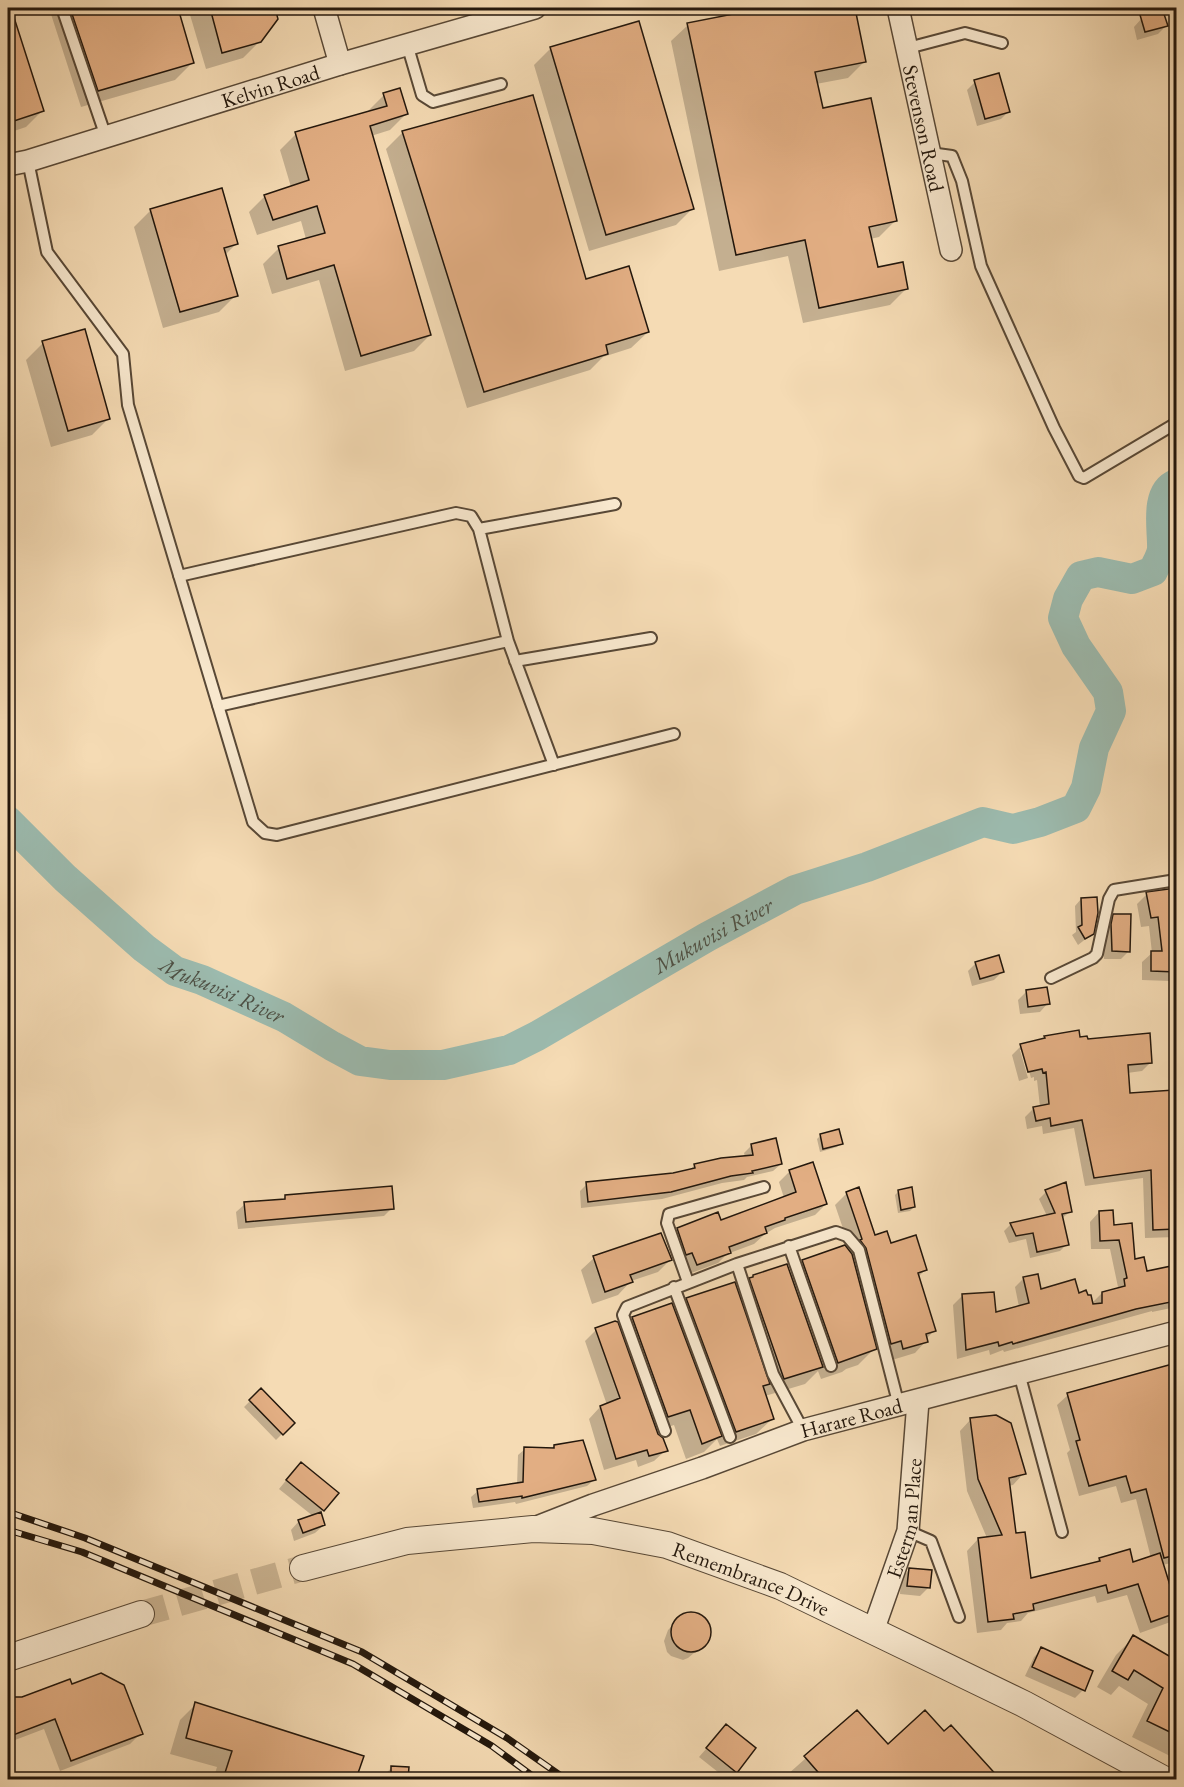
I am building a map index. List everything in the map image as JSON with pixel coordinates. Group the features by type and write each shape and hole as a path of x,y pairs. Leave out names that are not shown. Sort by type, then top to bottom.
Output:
{"street":[{"path":"324,8 340,64"},
{"name":"Kelvin Road","path":"8,165 28,161 407,44 535,8"},
{"name":"Stevenson Road","path":"898,8 951,250"},
{"name":"Harare Road","path":"533,1529 593,1505 702,1468 803,1430 1176,1332"},
{"name":"Esterman Place","path":"873,1631 908,1531 909,1404"},
{"name":"Remembrance Drive","path":"303,1568 407,1541 533,1529 593,1531 667,1545 780,1586 1024,1704 1165,1779"},
{"path":"8,1658 141,1614"}],"lane":[{"path":"62,8 106,137"},
{"path":"908,48 964,33 1002,43"},
{"path":"407,44 422,95 433,102 501,84"},
{"path":"930,153 952,156 962,182 981,266 1054,428 1079,476 1084,478 1173,424"},
{"path":"28,161 47,252 123,354 128,405 253,822 265,832 277,835 674,734"},
{"path":"479,529 615,504"},
{"path":"179,576 456,513 471,516 479,529 508,640 554,765"},
{"path":"515,661 651,638"},
{"path":"218,706 508,640"},
{"path":"1051,978 1097,954 1109,899 1114,890 1176,879"},
{"path":"688,1282 667,1223 669,1214 764,1188"},
{"path":"665,1431 623,1315 627,1307 737,1264 836,1232 847,1236 860,1250 909,1404"},
{"path":"789,1246 831,1366"},
{"path":"737,1264 772,1374 803,1430"},
{"path":"674,1287 729,1437"},
{"path":"1018,1373 1062,1532"},
{"path":"908,1531 931,1541 959,1617"}],"building":[{"path":"8,8 11,8 44,111 8,123"},
{"path":"70,8 178,8 194,63 98,91"},
{"path":"210,8 275,8 278,19 261,42 222,53"},
{"path":"764,8 855,8 866,62 815,72 823,108 871,98 897,221 869,227 878,267 903,262 908,289 819,308 805,240 736,255 687,23"},
{"path":"1138,8 1162,8 1168,26 1145,32"},
{"path":"639,21 694,209 606,235 550,47"},
{"path":"999,73 1010,112 985,119 974,80"},
{"path":"400,88 408,114 370,126 431,335 361,356 334,265 287,279 278,246 325,233 317,206 273,220 264,195 309,180 295,132 387,106 383,93"},
{"path":"533,95 586,279 629,266 649,332 606,345 608,354 484,392 402,131"},
{"path":"222,188 238,244 224,248 238,296 180,312 150,209"},
{"path":"85,329 110,419 68,431 42,341"},
{"path":"1176,888 1176,972 1151,971 1151,951 1162,951 1158,917 1151,918 1146,892"},
{"path":"1097,897 1098,913 1094,934 1085,939 1078,927 1082,925 1081,898"},
{"path":"1113,914 1131,914 1130,952 1112,951"},
{"path":"999,955 1004,972 980,979 975,962"},
{"path":"1047,987 1050,1004 1028,1007 1026,990"},
{"path":"1079,1030 1080,1037 1087,1036 1088,1039 1150,1033 1152,1063 1128,1065 1130,1093 1174,1090 1176,1229 1153,1230 1151,1170 1094,1178 1082,1120 1051,1126 1050,1118 1036,1121 1033,1107 1049,1104 1046,1072 1043,1073 1042,1069 1028,1072 1020,1044 1045,1038 1044,1036"},
{"path":"839,1129 843,1144 823,1149 820,1134"},
{"path":"776,1138 782,1164 671,1192 588,1202 586,1182 673,1173 695,1168 694,1164 721,1158 753,1155 751,1144"},
{"path":"813,1162 827,1204 765,1227 767,1233 729,1247 731,1253 697,1265 692,1253 686,1255 677,1228 718,1212 721,1220 796,1192 789,1170"},
{"path":"1066,1182 1072,1212 1062,1214 1069,1245 1037,1252 1033,1233 1016,1236 1010,1223 1055,1213 1045,1190"},
{"path":"392,1186 394,1209 246,1222 244,1202 285,1199 285,1195"},
{"path":"859,1187 875,1235 887,1231 891,1243 916,1235 927,1270 918,1273 936,1331 926,1334 928,1342 903,1349 901,1341 891,1344 866,1248 860,1240 862,1239 846,1192"},
{"path":"912,1187 915,1207 901,1210 898,1190"},
{"path":"1113,1210 1114,1225 1132,1223 1135,1259 1144,1257 1147,1271 1176,1265 1176,1301 1136,1309 1013,1344 1012,1342 999,1346 998,1342 966,1350 962,1294 994,1292 996,1312 1029,1303 1023,1277 1038,1274 1041,1289 1075,1279 1079,1293 1086,1290 1088,1295 1091,1295 1093,1304 1102,1303 1102,1292 1125,1286 1124,1279 1127,1278 1119,1240 1100,1241 1099,1211"},
{"path":"661,1233 672,1260 630,1275 633,1282 605,1292 593,1256"},
{"path":"845,1245 852,1254 877,1349 838,1363 802,1260"},
{"path":"787,1264 823,1367 784,1379 749,1278"},
{"path":"735,1282 770,1384 763,1386 774,1419 736,1432 686,1298"},
{"path":"672,1303 722,1436 702,1444 690,1410 668,1417 632,1317"},
{"path":"618,1322 658,1434 663,1438 668,1451 649,1456 647,1450 616,1459 600,1406 620,1398 595,1328"},
{"path":"1176,1363 1176,1555 1164,1558 1146,1489 1131,1493 1126,1476 1089,1486 1076,1441 1080,1440 1067,1393"},
{"path":"261,1388 295,1423 283,1435 249,1400"},
{"path":"996,1415 1011,1423 1026,1474 1009,1478 1016,1533 1025,1532 1031,1578 1100,1561 1099,1558 1130,1549 1133,1562 1160,1553 1173,1595 1176,1593 1176,1613 1151,1622 1138,1584 1108,1593 1106,1585 1033,1604 1034,1610 1013,1614 1014,1619 988,1622 978,1538 1002,1535 978,1479 970,1418"},
{"path":"583,1440 596,1480 522,1498 522,1496 479,1502 477,1489 523,1482 524,1447 554,1448 554,1445"},
{"path":"301,1462 339,1493 324,1511 286,1480"},
{"path":"321,1512 325,1525 303,1533 298,1520"},
{"path":"909,1568 932,1570 930,1588 907,1586"},
{"path":"691,1612 705,1618 711,1632 705,1646 691,1652 677,1646 671,1632 677,1618"},
{"path":"1133,1635 1176,1660 1176,1735 1147,1721 1163,1688 1134,1670 1128,1680 1112,1671"},
{"path":"1041,1647 1093,1671 1085,1691 1032,1667"},
{"path":"101,1673 124,1685 143,1734 71,1761 55,1719 8,1737 8,1697 22,1697 70,1679 72,1684"},
{"path":"195,1702 364,1756 356,1779 223,1779 232,1751 186,1738"},
{"path":"857,1710 888,1744 925,1710 944,1731 951,1725 1000,1779 824,1779 804,1756"},
{"path":"726,1724 756,1748 737,1773 706,1748"},
{"path":"391,1766 409,1767 408,1779 391,1779"}],"waterway":[{"name":"Mukuvisi River","path":"8,821 65,878 144,948 175,971 202,980 284,1017 360,1061 390,1065 443,1065 509,1050 707,937 795,890 867,867 983,822 1013,829 1040,822 1076,808 1086,788 1094,748 1111,711 1108,692 1076,646 1063,618 1068,599 1081,576 1098,572 1132,579 1153,571 1162,549 1162,504 1169,489 1176,484"}],"tunnel":[{"path":"141,1614 303,1568"}],"railway":[{"path":"8,1512 85,1538 362,1652 507,1738 567,1780"},
{"path":"8,1530 82,1552 353,1664 492,1746 538,1780"}]}
